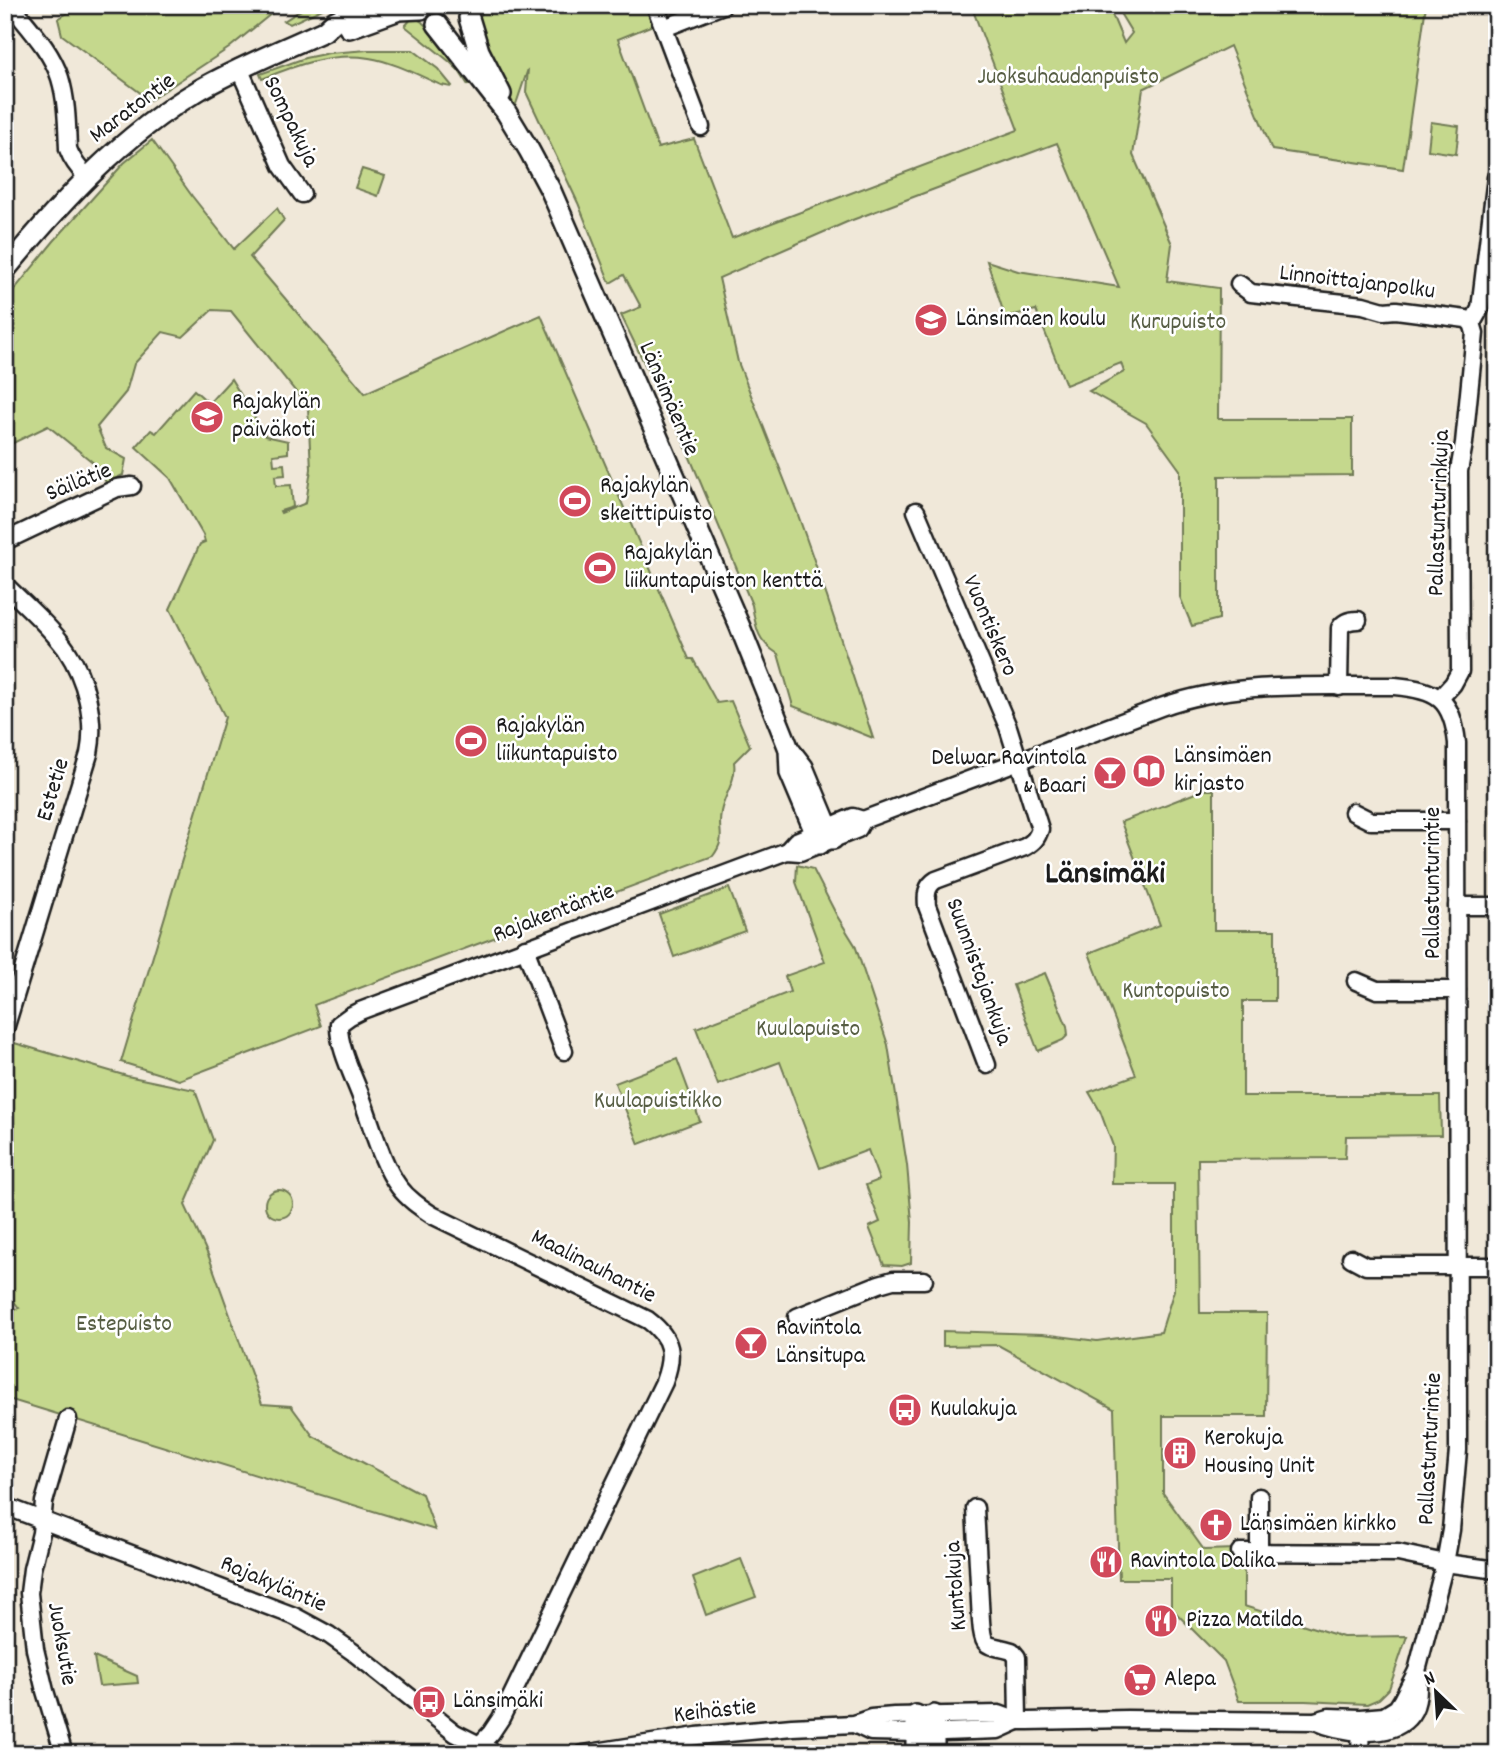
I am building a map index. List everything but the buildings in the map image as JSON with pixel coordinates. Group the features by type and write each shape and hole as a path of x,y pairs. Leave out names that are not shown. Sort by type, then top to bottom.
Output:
{"main road":[{"name":"Maratontie","path":"5,270 87,177 159,116 239,68 324,31 335,21 371,5"},
{"name":"Maratontie","path":"324,31 339,32 399,10 421,7"},
{"name":"Länsimäentie","path":"421,7 506,112 551,191 740,627 789,749 790,773 824,836"},
{"name":"Länsimäentie","path":"473,12 479,51 494,79 506,112"},
{"path":"437,24 454,26 473,12"},
{"path":"916,1754 925,1724"},
{"path":"925,1724 934,1754"}],"street":[{"path":"11,5 35,34 59,75 64,93 68,149 87,177"},
{"path":"655,5 701,127"},
{"path":"664,27 723,5"},
{"name":"Sompakuja","path":"239,68 282,166 302,194"},
{"name":"Pallastunturinkuja","path":"1440,698 1453,684 1460,671 1459,471 1475,332 1472,323 1480,309 1496,177"},
{"name":"Linnoittajanpolku","path":"1239,284 1251,293 1363,305 1384,311 1396,310 1466,319 1472,323"},
{"name":"Säilätie","path":"5,541 117,488 132,486"},
{"name":"Vuontiskero","path":"916,511 1019,760"},
{"name":"Estetie","path":"5,585 58,639 75,663 90,709 92,736 89,754 5,1029"},
{"path":"1339,687 1340,628 1343,624 1358,620"},
{"path":"824,836 858,829 863,820 1161,707 1203,694 1274,686 1395,686 1412,687 1440,698"},
{"name":"Pallastunturintie","path":"925,1724 998,1730 1018,1721 1273,1720 1315,1721 1330,1728 1361,1725 1390,1713 1402,1700 1418,1671 1451,1530 1458,1450 1457,743 1452,715 1440,698"},
{"name":"Suunnistajankuja","path":"986,1065 926,897 931,883 936,880 1025,847 1038,837 1039,822 1021,774 1019,760"},
{"path":"1353,813 1371,821 1457,821"},
{"name":"Rajakentäntie","path":"339,1024 360,1011 787,851 796,841 824,836"},
{"path":"1457,906 1497,906"},
{"path":"525,948 564,1051"},
{"path":"1356,981 1377,990 1457,990"},
{"name":"Maalinauhantie","path":"339,1024 344,1050 377,1140 393,1178 406,1195 432,1215 648,1320 664,1336 670,1350 669,1368 653,1405 498,1723 475,1750"},
{"path":"1351,1258 1366,1266 1497,1266"},
{"path":"797,1317 879,1284 893,1280 924,1280"},
{"name":"Juoksutie","path":"64,1754 35,1648 29,1593 44,1503 68,1419"},
{"path":"1259,1497 1259,1551"},
{"name":"Rajakyläntie","path":"5,1506 294,1616 329,1635 475,1750 497,1754"},
{"name":"Kuntokuja","path":"975,1507 981,1631 987,1644 1012,1651 1017,1657 1018,1721"},
{"path":"1240,1552 1398,1553 1497,1570"},
{"name":"Keihästie","path":"583,1754 696,1736 854,1724 871,1718 925,1724"},
{"path":"1360,1754 1361,1725"}],"green space":[{"path":"80,5 282,5 229,48 150,100 62,35 58,19"},
{"path":"309,5 331,5 290,24 284,21"},
{"path":"486,5 649,5 653,25 618,39 658,148 694,139 732,238 1018,130 971,5 1108,5 1124,43 1132,33 1115,5 1426,5 1403,169 1272,150 1230,46 1143,89 1133,155 1172,244 1167,281 1219,288 1218,419 1352,419 1352,475 1219,476 1219,619 1192,626 1180,597 1180,470 1146,423 1089,391 1124,372 1121,363 1066,385 1036,310 1005,317 987,261 1018,271 1119,287 1057,143 847,222 719,278 738,362 797,512 873,738 793,706 778,654 766,644 759,633 752,605 665,398 649,373 621,315 641,307 624,275 610,283 578,203 526,92 528,69 515,107 483,45 478,20"},
{"path":"413,17 422,22 463,64 475,82 468,85 450,62 405,26"},
{"path":"368,50 413,50 438,69 452,86 441,85 388,62 355,57 314,61 262,79 260,74 305,58"},
{"path":"1431,122 1459,126 1456,154 1428,150"},
{"name":"Rajakylän liikuntapuisto","path":"152,140 234,249 277,208 284,220 250,257 365,393 541,315 689,659 693,659 717,703 731,701 750,746 734,762 734,775 721,812 720,844 713,856 314,1005 321,1026 179,1080 121,1062 225,717 170,609 200,544 205,542 203,535 170,478 136,447 151,430 156,433 194,390 209,403 231,379 266,436 288,441 288,453 273,455 274,465 284,464 285,475 275,476 276,486 291,485 293,507 280,511 281,513 306,503 311,469 308,407 231,311 212,310 183,337 163,332 134,364 126,392 97,427 106,448 126,459 123,475 106,483 100,468 48,426 5,447 5,301 124,163"},
{"path":"362,169 385,176 378,196 355,188"},
{"name":"Kuntopuisto","path":"1203,790 1214,790 1214,930 1275,930 1275,1001 1243,1001 1243,1096 1440,1096 1441,1135 1346,1136 1345,1158 1198,1159 1200,1313 1267,1313 1266,1416 1163,1416 1163,1493 1204,1550 1236,1549 1236,1560 1244,1561 1244,1606 1343,1637 1407,1636 1389,1689 1379,1699 1367,1704 1239,1701 1224,1661 1171,1608 1171,1579 1119,1579 1114,1409 998,1345 943,1346 943,1331 1043,1334 1097,1341 1161,1332 1174,1290 1174,1184 1112,1184 1113,1146 1100,1111 1089,1092 1136,1075 1089,953 1160,925 1121,822"},
{"name":"Kuulapuisto","path":"797,865 813,869 855,945 888,1045 907,1165 912,1222 911,1263 902,1266 884,1265 869,1227 880,1222 866,1185 879,1180 868,1150 820,1168 780,1062 718,1085 696,1028 790,992 785,976 825,962 796,882"},
{"path":"729,888 745,931 674,957 659,914"},
{"path":"1045,973 1067,1026 1068,1035 1038,1051 1013,985"},
{"name":"Estepuisto","path":"11,1042 127,1076 195,1090 213,1140 185,1205 209,1257 262,1404 291,1406 313,1436 422,1494 435,1530 5,1398 5,1312 19,1308 5,1290 5,1059"},
{"name":"Kuulapuistikko","path":"677,1059 700,1121 639,1144 615,1083"},
{"path":"279,1190 289,1194 293,1204 289,1214 279,1218 269,1214 265,1204 269,1194"},
{"path":"741,1559 756,1597 706,1615 693,1578"},
{"path":"94,1657 137,1676 138,1683 99,1686"}],"place":[{"name":"Länsimäen koulu","path":"931,320"},
{"name":"Rajakylän päiväkoti","path":"207,417"},
{"name":"Rajakylän skeittipuisto","path":"575,501"},
{"name":"Rajakylän liikuntapuiston kenttä","path":"600,568"},
{"name":"Rajakylän liikuntapuisto","path":"471,741"},
{"name":"Länsimäen kirjasto","path":"1149,771"},
{"name":"Delwar Ravintola & Baari","path":"1110,773"},
{"name":"Ravintola Länsitupa","path":"751,1343"},
{"name":"Kuulakuja","path":"905,1410"},
{"name":"Kerokuja Housing Unit","path":"1180,1453"},
{"name":"Länsimäen kirkko","path":"1216,1525"},
{"name":"Ravintola Dalika","path":"1106,1562"},
{"name":"Pizza Matilda","path":"1161,1621"},
{"name":"Alepa","path":"1140,1680"},
{"name":"Länsimäki","path":"429,1702"}],"district":[{"name":"Länsimäki","path":"1105,876"}],"park label":[{"name":"Juoksuhaudanpuisto","path":"1068,78"},
{"name":"Kurupuisto","path":"1178,323"}]}
